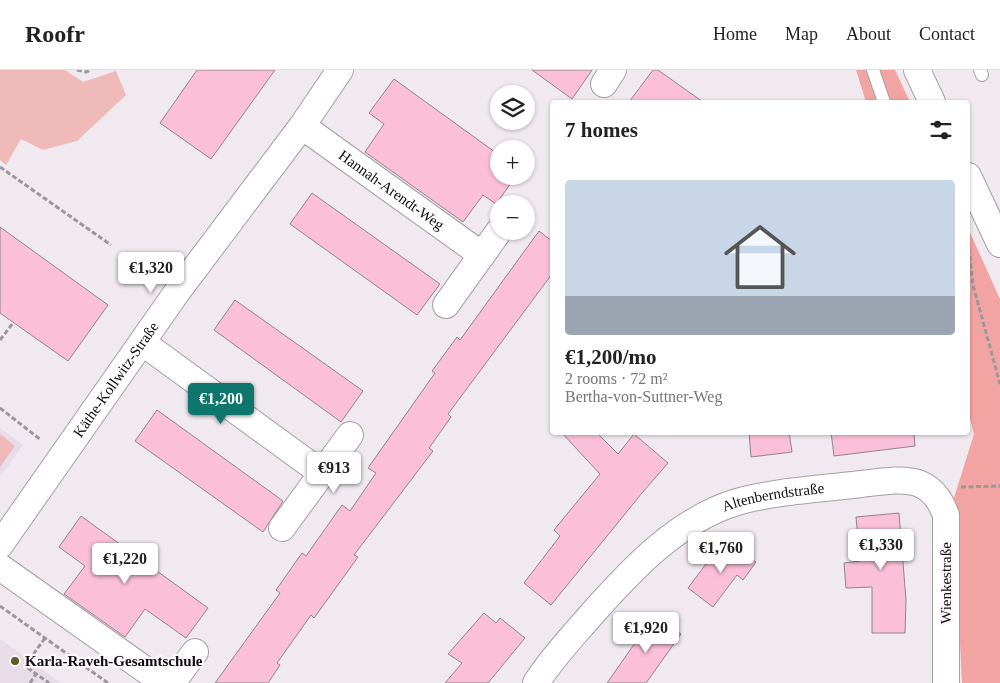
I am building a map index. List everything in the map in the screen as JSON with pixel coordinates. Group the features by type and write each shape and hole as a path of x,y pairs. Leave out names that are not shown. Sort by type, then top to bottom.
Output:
{"street":[{"name":"Käthe-Kollwitz-Straße","path":"0,545 178,292 302,126 340,70"},
{"path":"917,70 931,100"},
{"name":"Hannah-Arendt-Weg","path":"302,126 482,255"},
{"path":"970,180 1000,244"},
{"path":"446,305 493,240"},
{"path":"143,343 323,474"},
{"path":"282,528 350,435"},
{"name":"Altenberndstraße","path":"536,683 552,660 622,581 651,553 706,515 736,502 773,495 890,480 914,480 930,489"},
{"name":"Wienkestraße","path":"930,489 941,501 946,515 946,683"},
{"path":"0,568 164,683"},
{"path":"172,683 195,652"}],"lane":[{"path":"873,70 883,100"}],"path":[{"path":"77,70 86,72 91,70"},
{"path":"0,167 111,245"},
{"path":"970,262 972,285 1000,384"},
{"path":"0,340 13,323"},
{"path":"0,408 62,456"},
{"path":"930,489 1000,486"},
{"path":"0,606 108,683"},
{"path":"45,638 25,666 49,683"},
{"path":"30,683 36,674"}],"shaded area":[{"path":"0,70 65,70 83,82 116,71 126,95 77,141 43,150 21,139 6,165 0,160"},
{"path":"856,70 895,70 909,100 865,100"},
{"path":"970,232 1000,299 1000,683 962,683 953,501 974,434 970,419"},
{"path":"0,428 23,445 0,477"},
{"path":"0,434 15,446 0,467"},
{"name":"Karla-Raveh-Gesamtschule","path":"0,639 61,683 0,683"}],"building":[{"path":"197,70 275,70 211,159 160,123"},
{"path":"532,70 592,70 572,99"},
{"path":"653,70 658,70 700,100 630,100"},
{"path":"394,79 490,148 490,185 510,185 502,195 490,195 490,200 483,195 463,222 365,152 384,124 369,113"},
{"path":"312,193 440,284 417,315 290,224"},
{"path":"0,227 108,305 68,361 0,313"},
{"path":"539,231 550,239 550,277 448,414 451,417 429,448 433,451 354,555 358,557 314,618 311,615 277,663 280,665 268,683 215,683 280,593 276,590 302,553 306,556 342,505 350,511 376,473 368,468 435,373 432,371 457,337 460,340 532,240 535,240"},
{"path":"235,300 363,391 341,422 214,330"},
{"path":"157,410 283,501 263,532 135,441"},
{"path":"564,435 599,435 618,454 635,435 668,463 551,605 524,583 560,536 554,530 600,474"},
{"path":"749,435 789,435 792,452 751,457"},
{"path":"831,435 914,435 915,446 834,456"},
{"path":"899,513 906,600 905,633 872,633 872,587 846,588 844,563 860,561 856,517"},
{"path":"81,516 208,608 186,638 145,609 125,637 64,594 85,566 59,547"},
{"path":"729,542 756,562 743,580 737,575 713,607 688,588 712,556 716,559"},
{"path":"484,613 496,623 500,618 525,638 488,683 445,683 462,663 448,654"},
{"path":"654,616 681,634 646,683 607,683"}],"place":[{"name":"Karla-Raveh-Gesamtschule","path":"15,661"}]}
